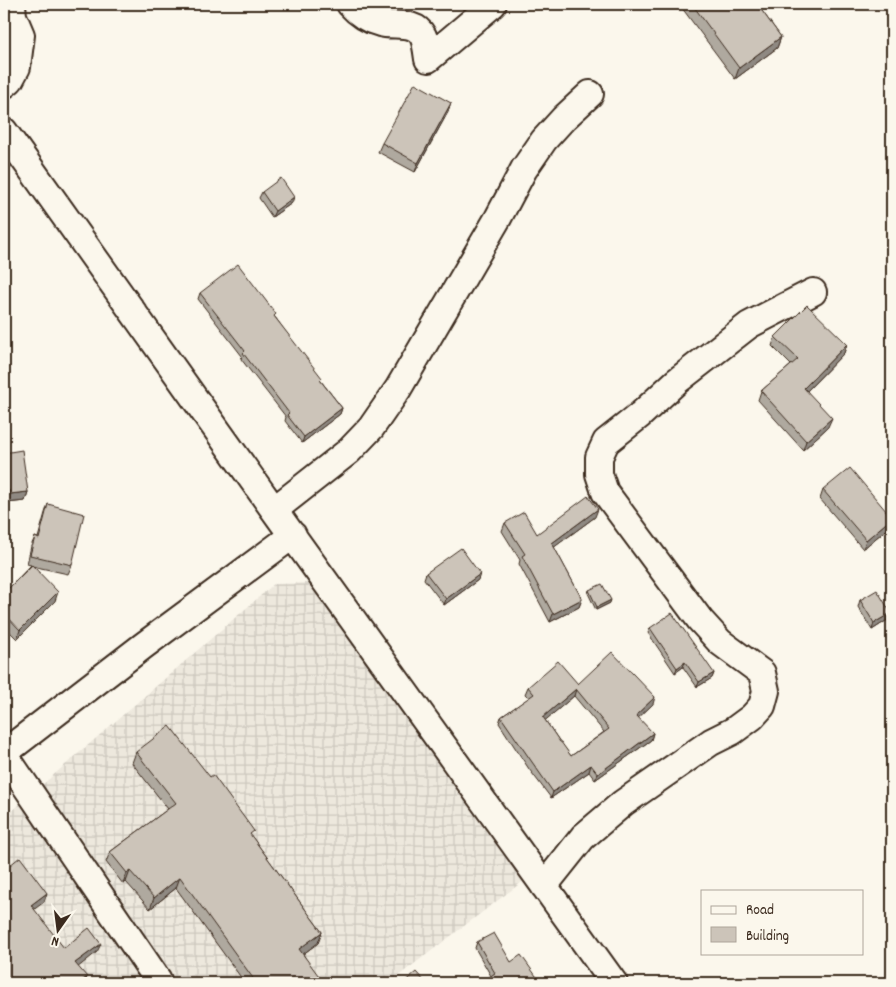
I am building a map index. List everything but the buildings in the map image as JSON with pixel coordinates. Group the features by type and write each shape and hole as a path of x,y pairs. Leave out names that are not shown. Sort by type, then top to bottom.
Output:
{"street":[{"path":"4,85 10,80 17,67 21,35 13,16 12,4"},
{"path":"350,4 367,18 380,23 407,25 416,28 423,36 428,59 493,4"},
{"path":"274,510 349,451 371,428 398,389 498,218 524,169 564,118 590,94"},
{"path":"4,131 614,983"},
{"path":"544,886 583,837 622,803 711,742 752,717 762,706 766,691 762,672 720,642 700,620 605,492 599,474 600,457 606,442 640,415 676,381 749,325 813,292"},
{"path":"158,980 4,753 143,646 293,535"}],"shaded area":[{"path":"308,583 526,879 389,983 4,983 4,818 274,584"}]}
